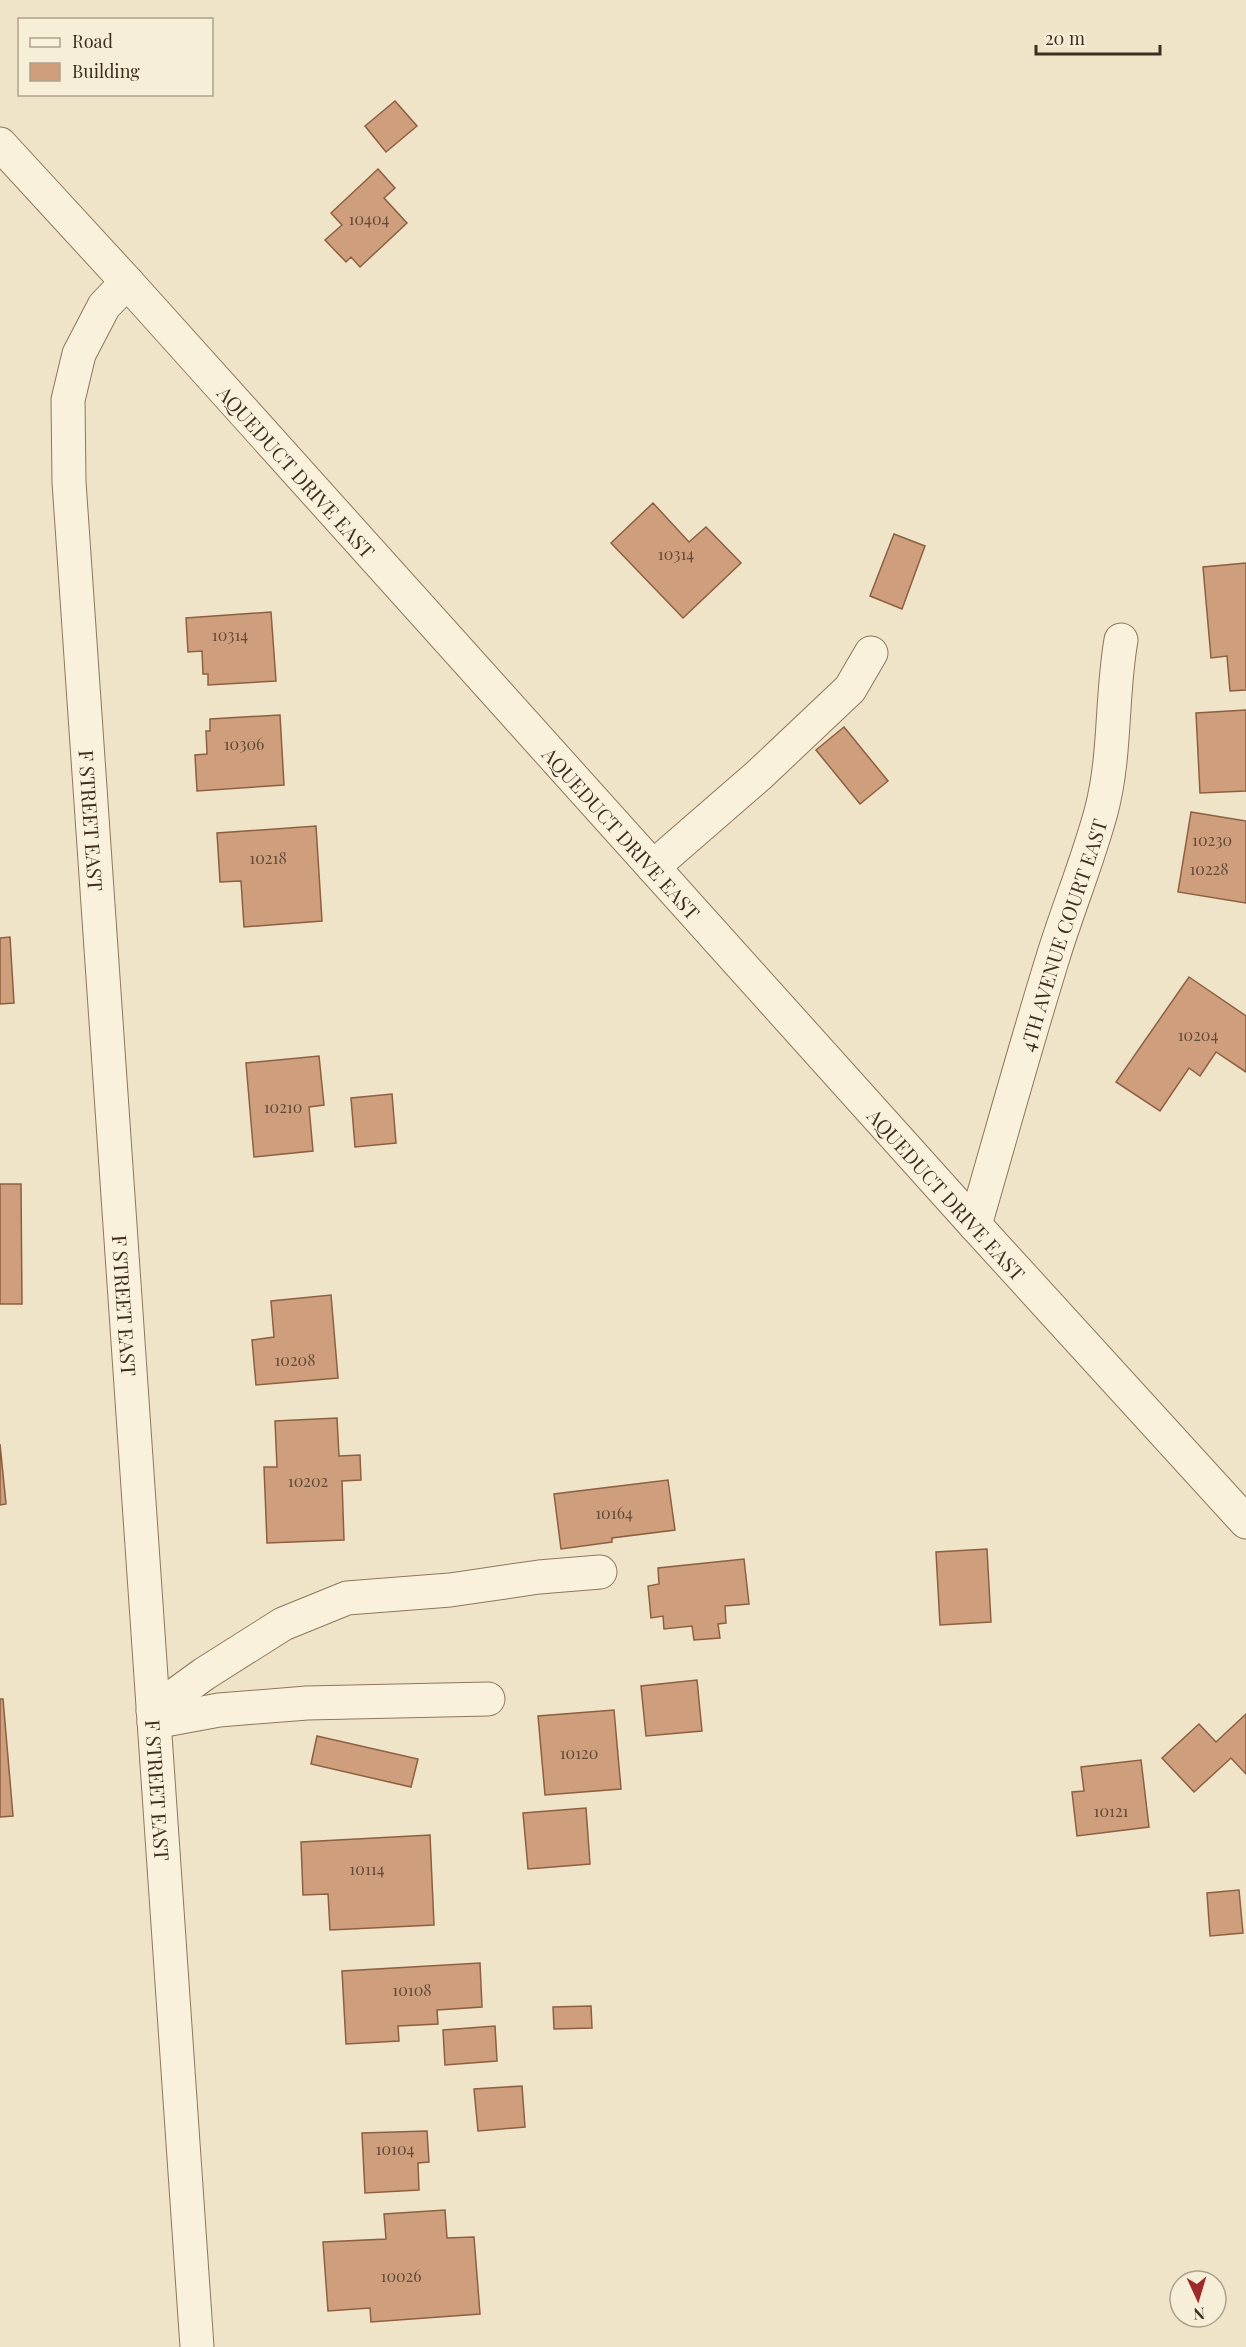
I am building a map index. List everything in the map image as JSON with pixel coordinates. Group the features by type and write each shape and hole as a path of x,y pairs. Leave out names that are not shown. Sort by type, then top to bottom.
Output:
{"street":[{"name":"AQUEDUCT DRIVE EAST","path":"0,144 127,282 975,1225 1246,1522"},
{"name":"F STREET EAST","path":"127,282 104,306 80,354 68,400 69,482 197,2347"},
{"name":"4TH AVENUE COURT EAST","path":"975,1225 1054,953 1075,897 1102,810 1111,748 1115,677 1121,640"},
{"path":"653,867 759,775 850,689 871,653"},
{"path":"154,1716 204,1674 284,1624 347,1599 450,1590 539,1577 600,1572"},
{"path":"154,1716 307,1704 488,1699"}],"building":[{"path":"395,101 417,126 386,152 365,126"},
{"path":"378,169 395,188 384,198 407,223 360,267 351,257 346,262 325,240 342,225 331,213"},
{"path":"653,503 689,542 706,527 741,563 683,618 611,543"},
{"path":"894,534 925,546 902,609 870,596"},
{"path":"1246,563 1246,690 1230,691 1227,656 1211,658 1203,567"},
{"path":"271,612 276,681 208,685 208,674 203,674 202,651 188,652 186,618"},
{"path":"1246,710 1246,791 1200,793 1196,713"},
{"path":"280,715 284,785 197,791 195,755 207,754 206,731 210,731 210,719"},
{"path":"844,727 888,781 860,804 816,750"},
{"path":"1191,812 1246,821 1246,903 1178,892"},
{"path":"316,826 322,921 244,927 241,881 220,882 217,833"},
{"path":"10,937 14,1003 0,1004 0,938"},
{"path":"1189,977 1246,1016 1246,1072 1216,1052 1200,1076 1189,1068 1160,1111 1116,1082"},
{"path":"319,1056 324,1105 309,1107 313,1151 254,1157 246,1063"},
{"path":"392,1094 396,1143 355,1147 351,1098"},
{"path":"0,1184 21,1184 22,1304 0,1304"},
{"path":"331,1295 338,1378 256,1385 252,1340 274,1337 271,1301"},
{"path":"337,1418 339,1456 360,1455 361,1480 342,1481 344,1540 267,1543 264,1467 277,1467 275,1421"},
{"path":"0,1444 6,1504 0,1505"},
{"path":"668,1480 675,1530 612,1538 612,1542 561,1549 554,1494"},
{"path":"987,1549 991,1622 940,1625 936,1552"},
{"path":"744,1559 749,1604 725,1606 726,1623 718,1624 720,1638 694,1640 692,1626 664,1629 663,1616 651,1618 648,1586 659,1584 658,1568"},
{"path":"697,1680 702,1731 646,1736 641,1686"},
{"path":"0,1699 3,1699 13,1816 0,1817"},
{"path":"614,1710 621,1789 545,1795 538,1716"},
{"path":"1246,1714 1246,1774 1231,1758 1194,1792 1162,1758 1199,1724 1216,1742"},
{"path":"317,1736 418,1759 411,1787 311,1764"},
{"path":"1141,1760 1149,1827 1077,1836 1072,1792 1084,1791 1081,1767"},
{"path":"586,1808 590,1864 528,1869 523,1813"},
{"path":"430,1835 434,1925 330,1930 328,1894 303,1895 301,1842"},
{"path":"1239,1890 1243,1933 1210,1936 1207,1893"},
{"path":"480,1963 482,2007 437,2010 438,2024 398,2026 399,2041 346,2044 342,1971"},
{"path":"591,2006 592,2028 554,2029 553,2007"},
{"path":"495,2026 497,2061 445,2065 443,2030"},
{"path":"522,2086 525,2127 478,2131 474,2089"},
{"path":"427,2131 429,2162 418,2163 419,2190 365,2193 362,2133"},
{"path":"445,2210 447,2238 474,2237 480,2314 371,2322 370,2308 328,2311 323,2242 386,2239 384,2214"}]}
